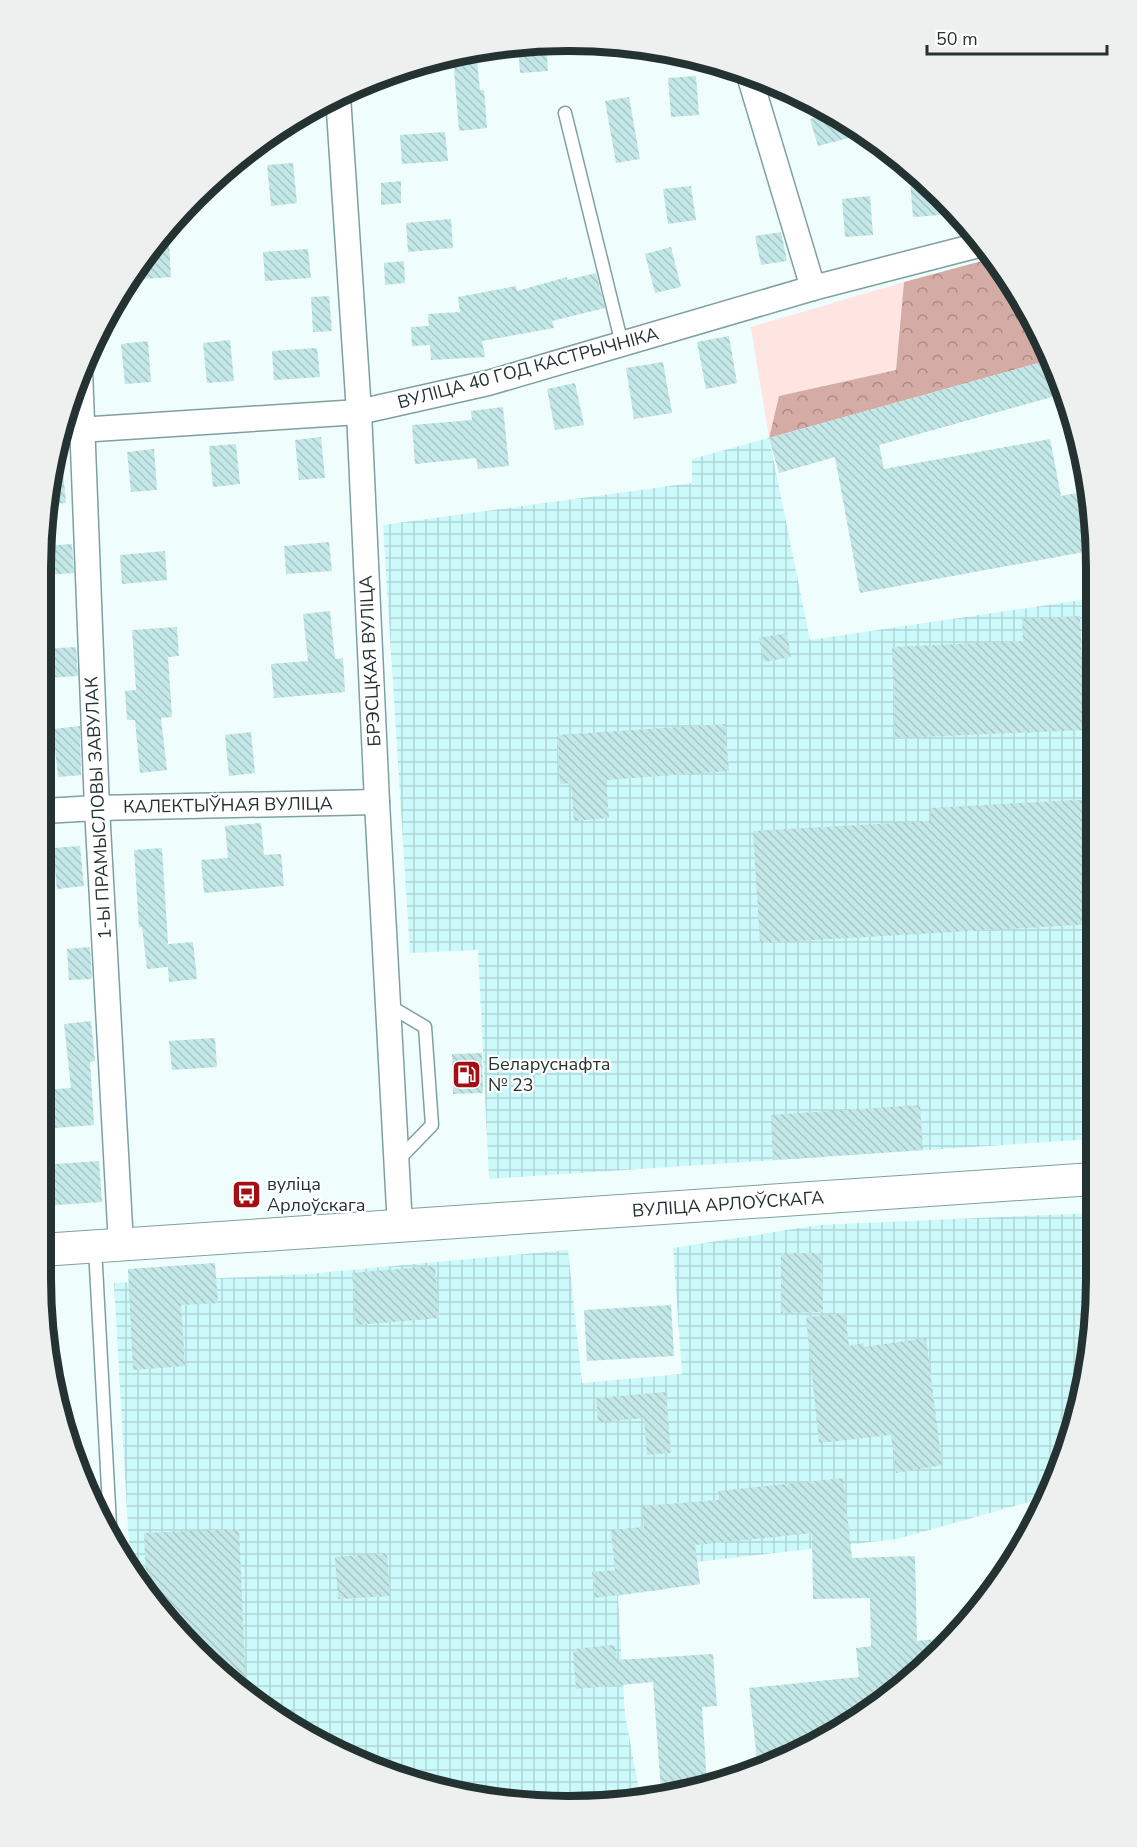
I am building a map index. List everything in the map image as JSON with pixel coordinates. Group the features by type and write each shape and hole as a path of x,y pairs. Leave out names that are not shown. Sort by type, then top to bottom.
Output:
{"street":[{"path":"752,84 813,288"},
{"name":"БРЭСЦКАЯ ВУЛІЦА","path":"339,105 359,412 400,1227"},
{"name":"ВУЛІЦА 40 ГОД КАСТРЫЧНІКА","path":"73,430 359,412 488,383 813,288 974,246"},
{"name":"1-Ы ПРАМЫСЛОВЫ ЗАВУЛАК","path":"75,413 73,430 97,808 108,1246"},
{"name":"КАЛЕКТЫЎНАЯ ВУЛІЦА","path":"51,811 377,802"},
{"name":"ВУЛІЦА АРЛОЎСКАГА","path":"51,1249 1086,1179"}],"lane":[{"path":"565,113 622,344"},
{"path":"388,1005 425,1027 432,1125 397,1161"},
{"path":"108,1246 110,1518"}],"shaded area":[{"path":"904,282 896,370 779,396 769,438 751,327"},
{"path":"769,438 810,640 1086,599 1086,1139 489,1179 478,950 410,953 383,525 692,483 692,459"},
{"path":"1086,1213 1085,1312 1082,1346 1059,1445 1036,1500 897,1539 697,1562 700,1584 618,1596 625,1715 639,1791 568,1796 501,1792 402,1769 340,1743 281,1709 227,1668 179,1620 129,1552 114,1283 307,1274 568,1250 582,1383 682,1374 673,1248 819,1225"}],"green space":[{"path":"984,260 1017,310 1043,362 769,438 779,396 896,370 904,282"}],"building":[{"path":"547,52 548,71 520,73 519,53"},
{"path":"477,59 480,90 484,90 487,128 459,131 454,64"},
{"path":"696,76 699,115 671,117 668,78"},
{"path":"629,97 640,159 616,163 605,101"},
{"path":"820,116 854,137 818,146 810,119"},
{"path":"445,132 448,161 402,164 400,135"},
{"path":"293,163 297,203 271,206 267,165"},
{"path":"910,179 940,209 940,215 913,217"},
{"path":"401,181 401,203 381,205 381,183"},
{"path":"691,186 696,220 668,224 663,189"},
{"path":"870,196 873,235 845,237 842,199"},
{"path":"451,219 453,248 408,252 406,223"},
{"path":"781,232 787,261 761,265 755,236"},
{"path":"169,240 171,277 139,279"},
{"path":"671,247 681,287 655,293 645,254"},
{"path":"308,249 311,278 265,281 263,252"},
{"path":"404,261 405,283 385,285 384,263"},
{"path":"596,273 605,308 552,321 554,328 482,341 485,357 431,360 430,345 412,346 411,327 429,326 428,314 460,312 458,297 516,286 517,291 567,277 567,280"},
{"path":"329,296 332,331 313,332 311,297"},
{"path":"729,336 737,383 706,389 697,342"},
{"path":"230,340 234,381 207,383 203,343"},
{"path":"148,341 151,382 125,384 121,344"},
{"path":"317,348 320,377 274,380 272,351"},
{"path":"663,362 672,413 634,419 626,368"},
{"path":"1043,362 1057,396 879,445 884,469 1050,439 1061,496 1080,492 1086,552 860,593 835,457 779,473 769,438"},
{"path":"575,383 584,425 555,430 547,389"},
{"path":"503,407 509,466 478,469 476,458 415,464 412,425 472,420 471,411"},
{"path":"321,437 325,478 299,480 295,440"},
{"path":"236,444 240,484 213,487 209,446"},
{"path":"154,449 157,490 131,492 127,452"},
{"path":"62,463 66,503 55,504"},
{"path":"329,542 332,571 286,574 284,546"},
{"path":"72,544 74,573 51,575 52,546"},
{"path":"165,551 167,580 122,584 120,555"},
{"path":"330,611 335,659 343,658 345,692 274,698 271,664 308,661 303,614"},
{"path":"1080,616 1085,730 895,738 892,647 1023,641 1022,619"},
{"path":"177,627 179,656 168,657 172,717 161,718 167,770 140,773 135,720 127,720 125,691 136,690 132,630"},
{"path":"787,633 791,657 764,662 759,638"},
{"path":"76,647 78,676 51,678 51,649"},
{"path":"725,724 729,771 606,780 609,818 574,821 571,783 560,784 557,735"},
{"path":"80,726 81,775 58,777 53,729"},
{"path":"251,732 255,773 229,776 225,735"},
{"path":"1086,799 1086,924 760,943 753,831 931,821 931,808"},
{"path":"261,823 264,855 281,854 284,886 204,893 201,860 228,858 225,826"},
{"path":"80,846 84,886 57,889 53,848"},
{"path":"162,848 168,944 193,942 197,979 169,982 168,967 147,969 142,927 139,927 134,850"},
{"path":"90,947 92,979 69,980 67,949"},
{"path":"91,1021 95,1061 90,1062 94,1125 51,1128 51,1089 71,1088 64,1024"},
{"path":"215,1038 217,1067 172,1070 169,1041"},
{"path":"482,1053 483,1093 453,1094 452,1054"},
{"path":"920,1105 923,1150 773,1160 771,1115"},
{"path":"99,1161 102,1202 51,1205 51,1164"},
{"path":"781,1253 822,1253 823,1312 781,1313"},
{"path":"215,1263 218,1303 181,1305 185,1366 133,1370 128,1269"},
{"path":"435,1266 439,1318 356,1325 352,1273"},
{"path":"671,1305 674,1356 587,1361 584,1310"},
{"path":"845,1313 849,1346 864,1343 864,1347 926,1338 942,1465 896,1473 891,1435 819,1443 806,1317"},
{"path":"666,1392 671,1453 647,1455 644,1418 598,1422 596,1398"},
{"path":"843,1478 852,1558 915,1556 917,1641 939,1639 910,1668 856,1709 797,1743 757,1761 749,1688 859,1677 856,1648 871,1646 870,1598 813,1599 812,1533 695,1545 700,1584 595,1598 592,1572 615,1570 611,1530 644,1527 642,1506 719,1500 718,1491"},
{"path":"239,1529 246,1683 227,1668 179,1620 146,1577 144,1533"},
{"path":"387,1553 390,1596 338,1599 335,1557"},
{"path":"615,1645 617,1660 713,1654 717,1706 702,1707 707,1777 661,1788 653,1682 576,1689 573,1649"}],"place":[{"name":"Беларуснафта № 23","path":"467,1074"},
{"name":"вуліца Арлоўскага","path":"246,1194"}]}
